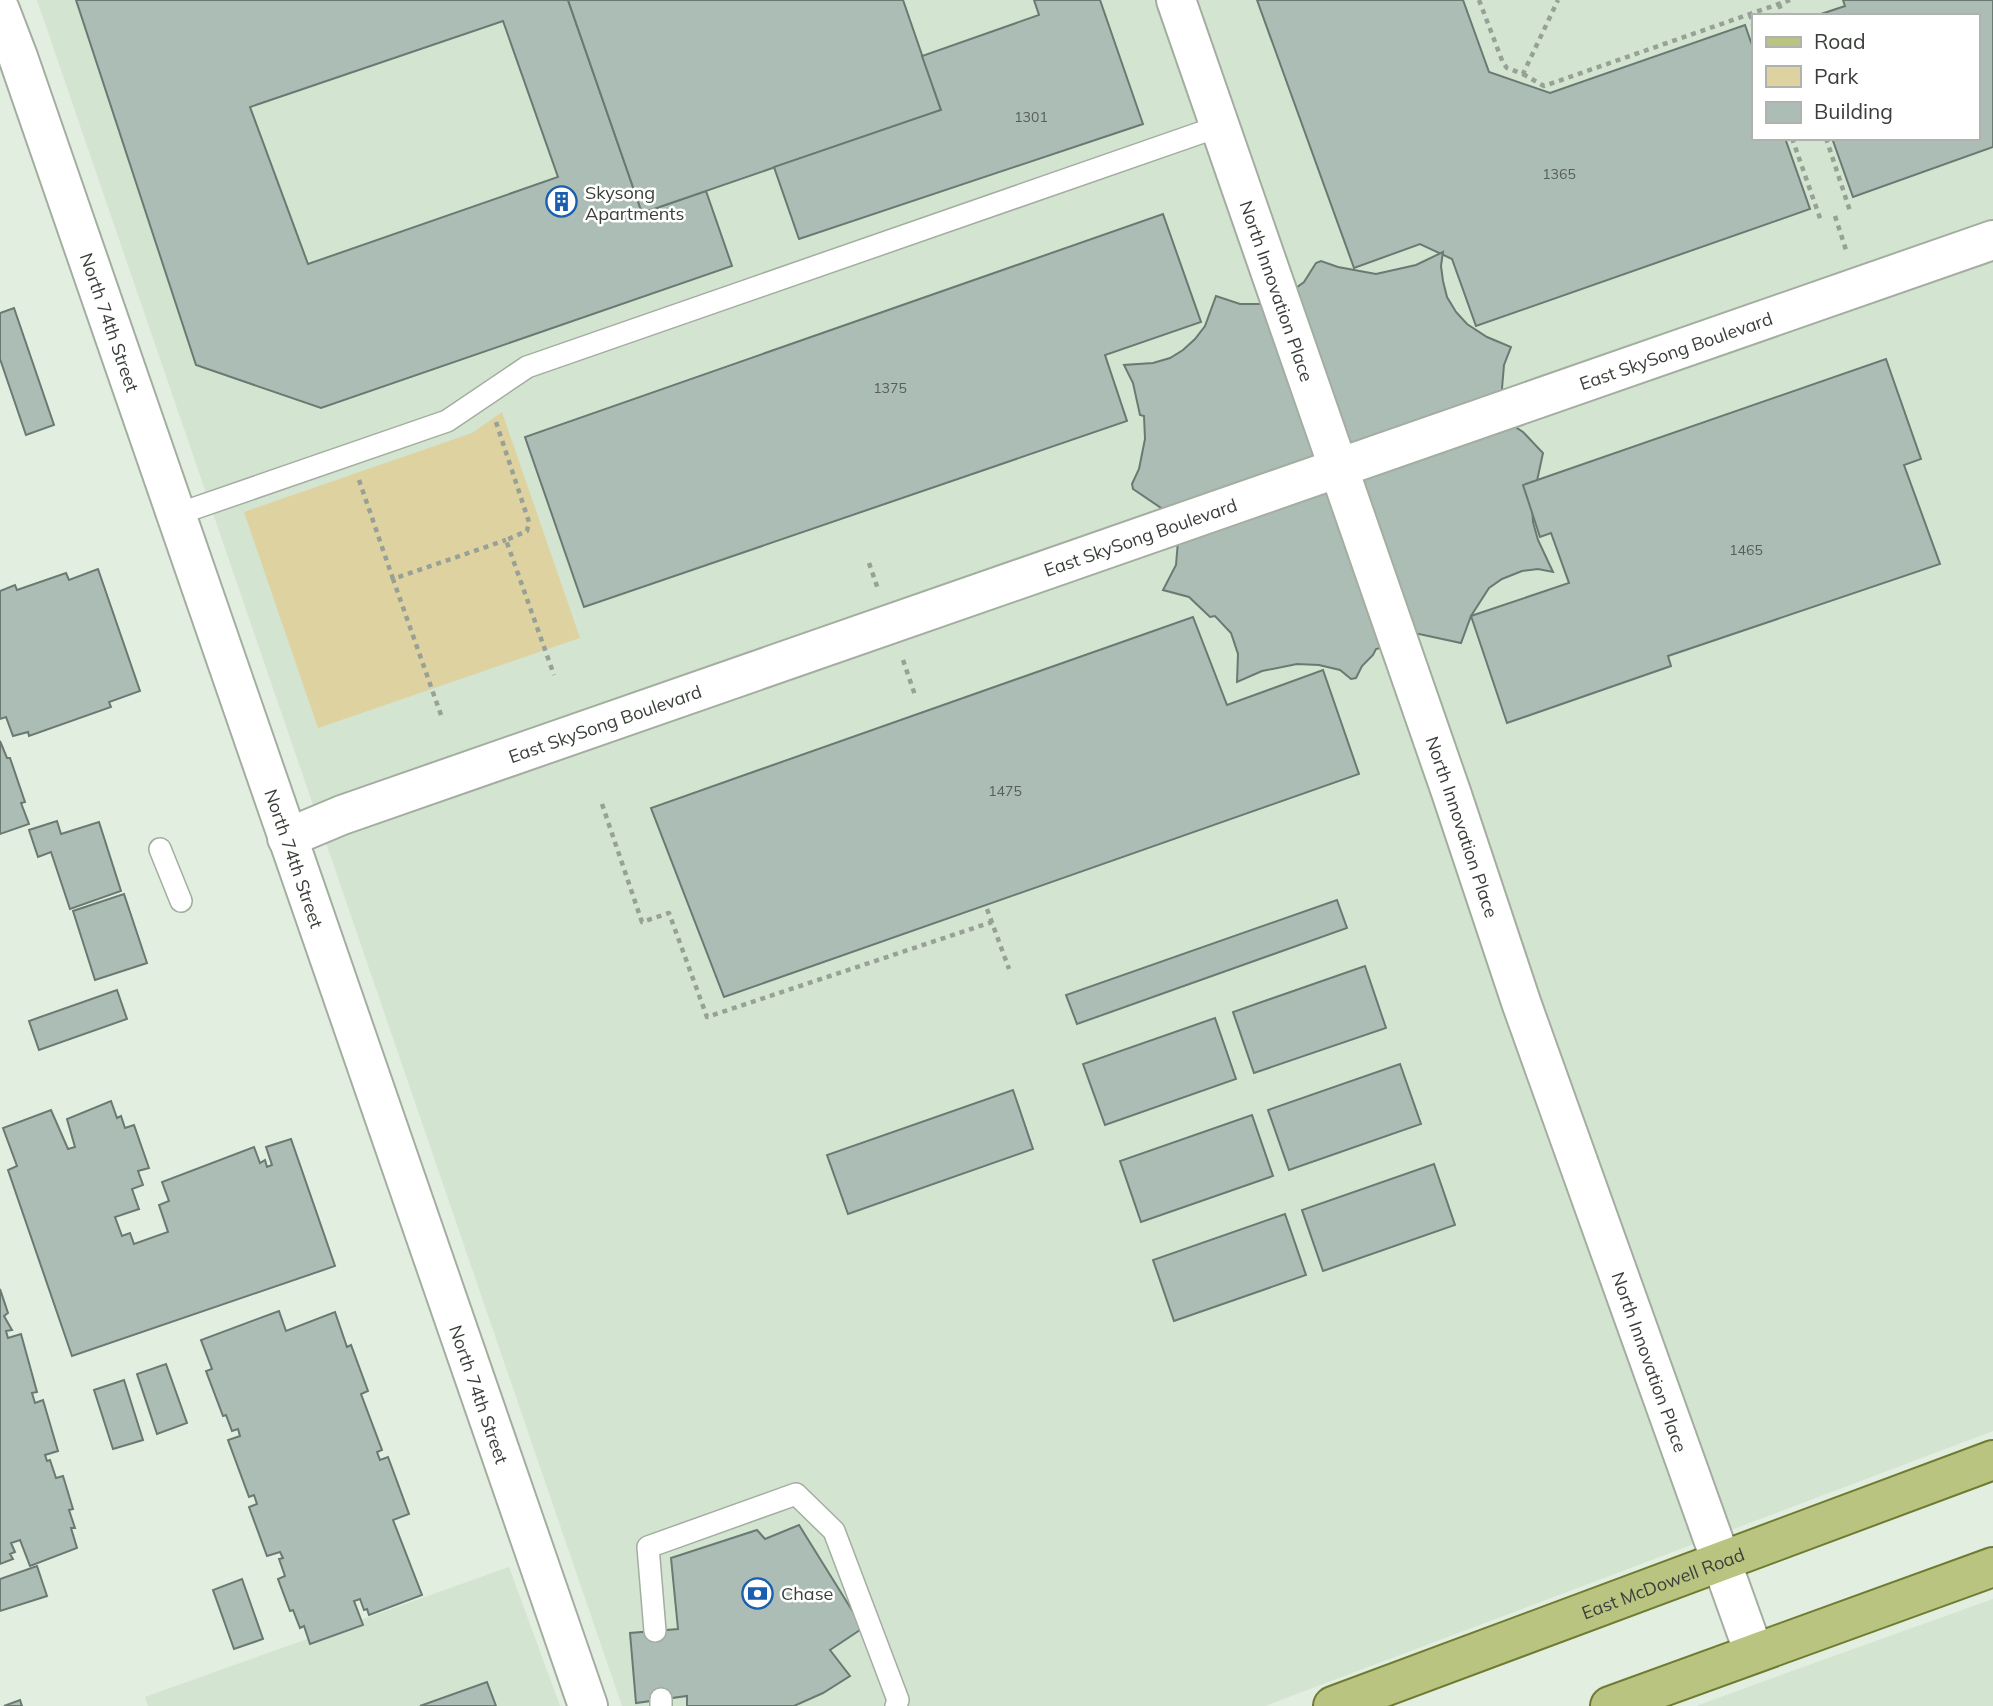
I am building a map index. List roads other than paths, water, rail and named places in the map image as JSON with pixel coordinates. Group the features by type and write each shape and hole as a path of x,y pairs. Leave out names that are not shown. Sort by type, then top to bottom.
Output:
{"main road":[{"name":"East McDowell Road","path":"1333,1706 1993,1460"},
{"path":"1610,1706 1993,1567"}],"street":[{"name":"North Innovation Place","path":"1176,0 1522,1005 1754,1653"},
{"name":"North 74th Street","path":"0,10 177,514 588,1706"},
{"name":"East SkySong Boulevard","path":"287,838 342,815 1993,240"}],"lane":[{"path":"177,514 447,421 527,367 1220,126"},
{"path":"160,849 180,901"},
{"path":"655,1631 649,1547 796,1494 834,1531 898,1700 896,1706"}],"place":[{"name":"Skysong Apartments","path":"562,202"},
{"name":"Chase","path":"758,1593"}]}
